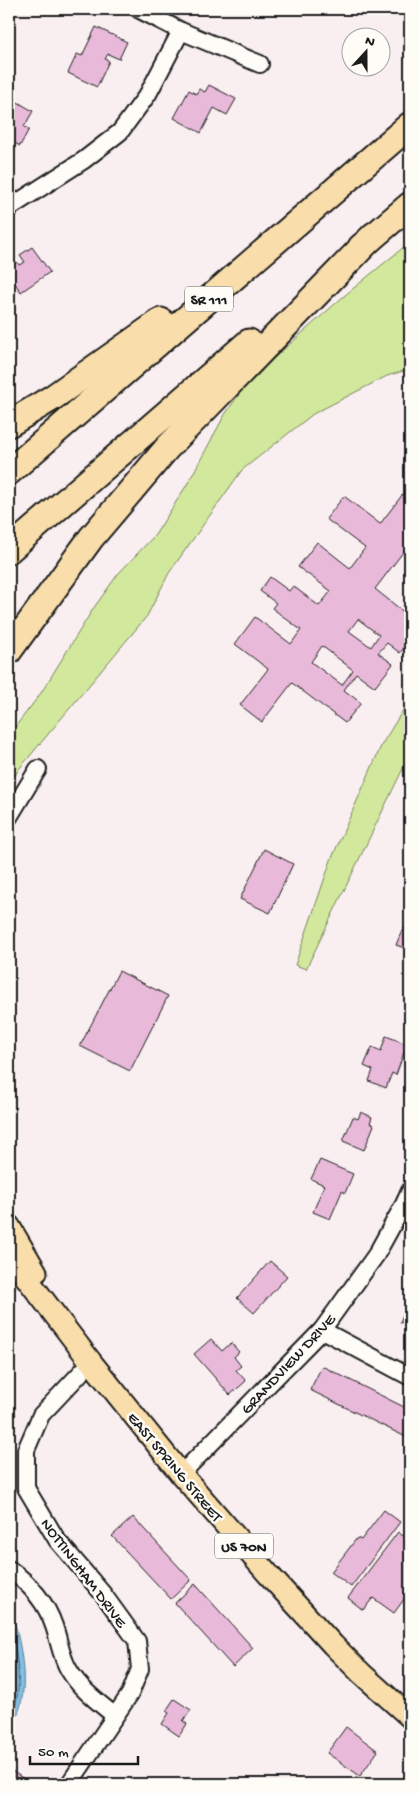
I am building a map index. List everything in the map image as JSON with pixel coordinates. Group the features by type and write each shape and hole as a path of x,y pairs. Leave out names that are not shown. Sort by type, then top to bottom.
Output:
{"highway":[{"name":"SR 111","path":"9,472 410,126"},
{"path":"9,550 410,204"},
{"path":"9,424 52,398 285,233"},
{"path":"9,651 91,538 167,448 374,235"}],"main road":[{"name":"EAST SPRING STREET","path":"9,1226 90,1362"},
{"name":"EAST SPRING STREET","path":"9,1255 90,1362 181,1474 333,1645 362,1674 410,1716"}],"street":[{"path":"138,9 181,31 260,64"},
{"path":"13,201 84,160 120,132 148,94 181,31"},
{"path":"9,817 38,769"},
{"name":"GRANDVIEW DRIVE","path":"181,1474 322,1330 376,1255 410,1191"},
{"path":"322,1330 410,1377"},
{"name":"NOTTINGHAM DRIVE","path":"69,1784 130,1694 140,1669 137,1641 103,1594 57,1540 26,1488 26,1450 41,1414 90,1362"},
{"path":"9,1569 29,1586 44,1603 53,1623 68,1668 77,1683 115,1716"}],"green space":[{"path":"410,242 410,369 387,376 313,414 242,470 169,573 147,616 19,769 9,786 9,735 41,693 93,609 118,574 155,535 188,483 224,416 248,381 344,296"},
{"path":"410,699 410,754 306,969 295,965 331,860 382,744"}],"water":[{"path":"9,1605 21,1650 23,1685 22,1702 17,1716 9,1727"}],"building":[{"path":"96,27 127,42 119,59 108,54 105,59 109,61 97,87 68,73 77,54 82,56"},
{"path":"209,85 236,99 227,115 214,108 201,133 174,118 189,90 196,94 199,89 205,92"},
{"path":"14,100 33,111 24,127 29,129 20,146 9,140 9,109"},
{"path":"32,247 50,272 21,292 9,275 9,267 17,262 19,265 25,262 20,255"},
{"path":"403,494 410,499 410,543 375,589 410,617 410,640 400,653 387,643 378,653 393,664 375,687 356,673 344,690 361,703 345,723 292,683 262,722 240,705 268,669 235,644 255,617 291,644 301,630 272,608 276,603 260,591 270,577 289,591 293,586 319,606 331,591 298,567 317,542 350,568 365,548 326,519 344,496 380,524","holes":["358,619 379,635 371,647 349,631","322,646 353,670 342,685 311,662"]},
{"path":"264,849 293,864 270,913 240,899"},
{"path":"403,928 410,931 410,950 396,945"},
{"path":"119,971 168,996 130,1071 80,1046"},
{"path":"386,1036 407,1044 396,1075 392,1073 386,1088 369,1081 373,1070 364,1066 372,1047 381,1051"},
{"path":"361,1112 372,1117 370,1123 374,1125 364,1150 343,1141 353,1117 358,1119"},
{"path":"320,1160 353,1174 345,1193 342,1191 330,1219 313,1212 324,1185 311,1179"},
{"path":"270,1261 287,1276 254,1313 237,1298"},
{"path":"410,1298 410,1326 400,1322"},
{"path":"211,1339 222,1351 231,1343 239,1352 234,1357 241,1366 236,1370 246,1381 230,1395 194,1354"},
{"path":"322,1366 410,1410 410,1439 310,1390"},
{"path":"384,1510 400,1522 351,1587 331,1572 357,1538 361,1540"},
{"path":"133,1517 191,1580 171,1599 112,1536"},
{"path":"410,1527 410,1591 394,1613 373,1598 363,1610 348,1598 398,1532 403,1536"},
{"path":"195,1584 253,1648 233,1667 175,1603"},
{"path":"174,1699 191,1710 183,1721 187,1724 179,1736 162,1724 169,1713 166,1711"},
{"path":"346,1727 378,1751 360,1776 327,1753"},
{"path":"9,1769 27,1781 25,1784 9,1784"}]}
